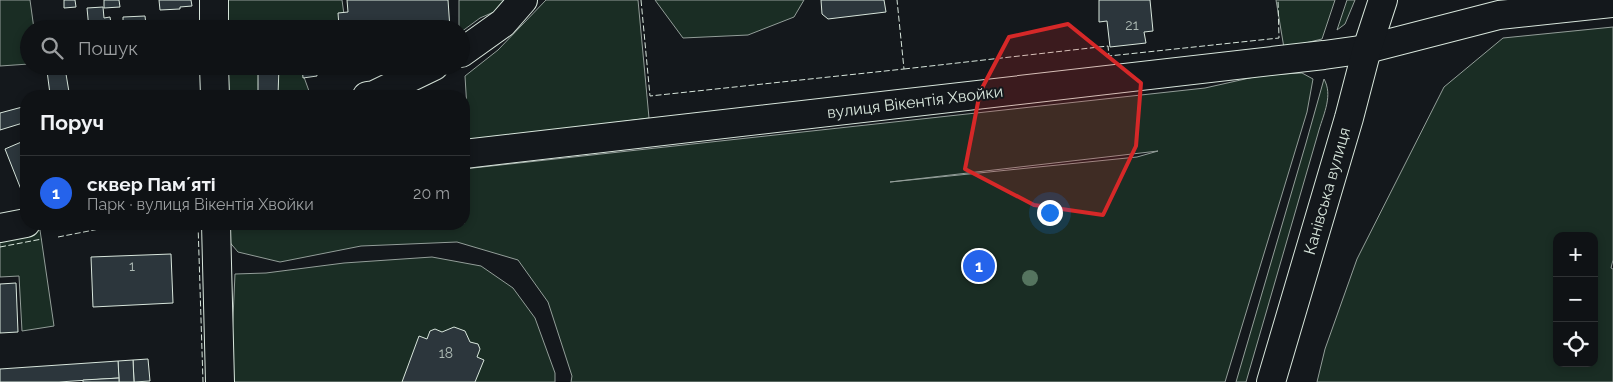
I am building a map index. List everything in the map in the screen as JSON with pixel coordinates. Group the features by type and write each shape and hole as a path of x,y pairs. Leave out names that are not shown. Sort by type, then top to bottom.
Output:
{"street":[{"path":"214,0 214,20"},
{"path":"470,46 503,22 523,0"},
{"name":"Канівська вулиця","path":"1271,382 1349,118 1367,49 1383,0"},
{"name":"вулиця Вікентія Хвойки","path":"470,153 1367,49 1499,15 1613,3"},
{"path":"214,75 215,90"},
{"path":"384,90 415,75"},
{"path":"0,228 20,224"},
{"path":"216,230 220,382"}],"highlighted area":[{"path":"1068,24 1141,83 1136,146 1103,215 1034,205 965,169 980,92 1009,37"}],"green space":[{"path":"0,0 30,0 33,20 20,20 20,65 0,66"},
{"path":"226,0 342,0 345,20 226,20"},
{"path":"459,0 508,0 503,8 480,18 470,25 470,20 459,20"},
{"path":"546,0 638,0 649,118 470,141 470,90 466,90 465,76 470,75 470,72 498,50"},
{"path":"655,0 804,0 794,17 748,35 683,38"},
{"path":"1276,0 1335,0 1322,39 1284,48"},
{"path":"1347,0 1355,0 1345,24 1337,30"},
{"path":"1613,27 1613,260 1611,268 1613,269 1613,382 1317,382 1325,349 1357,259 1444,87 1503,38"},
{"path":"1302,73 1313,79 1307,112 1225,382 571,382 572,376 548,302 518,260 457,242 361,246 280,262 238,252 227,239 230,230 470,230 470,168 1205,88 1263,75","holes":["1158,151 1137,157 890,182"]},
{"path":"226,75 303,75 309,90 226,90"},
{"path":"1324,79 1328,91 1325,111 1246,382 1236,382 1306,143"},
{"path":"40,230 54,326 22,331 19,276 0,277 0,238"},
{"path":"432,257 481,266 513,288 535,318 555,373 555,382 230,382 235,274 266,273 344,263"}],"building":[{"path":"64,0 75,0 76,7 64,8"},
{"path":"104,0 119,0 120,7 104,8"},
{"path":"159,0 191,0 192,6 160,10"},
{"path":"347,0 448,0 449,20 339,20 338,13 348,12"},
{"path":"821,0 884,0 886,12 828,19 822,14"},
{"path":"1099,0 1150,0 1153,31 1144,32 1146,43 1110,47 1107,21 1099,22"},
{"path":"103,7 104,18 110,17 110,20 88,20 87,8"},
{"path":"145,16 145,20 123,20 123,17"},
{"path":"48,75 66,75 69,90 49,90"},
{"path":"258,75 279,75 278,90 258,90"},
{"path":"303,75 317,75 317,76 303,78"},
{"path":"20,108 20,124 0,130 0,113"},
{"path":"20,143 20,187 5,149"},
{"path":"171,254 173,303 93,307 91,257"},
{"path":"16,283 18,332 0,333 0,284"},
{"path":"454,327 465,331 470,342 478,344 480,349 477,357 484,360 475,382 402,382 419,336 427,339 430,331 435,329 442,332"},
{"path":"148,359 150,381 134,382 133,360"},
{"path":"133,360 134,382 119,382 118,361"},
{"path":"118,361 119,378 59,382 0,382 0,369"},
{"path":"119,378 119,382 83,382 83,380"}],"fence":[{"path":"641,0 650,96 904,69 897,0"},
{"path":"904,69 1108,46 1109,56 1279,38 1278,0"},
{"path":"58,237 94,230"},
{"path":"198,230 203,382"},
{"path":"0,247 42,239"}],"place":[{"name":"сквер Памʼяті","path":"979,266"}]}
